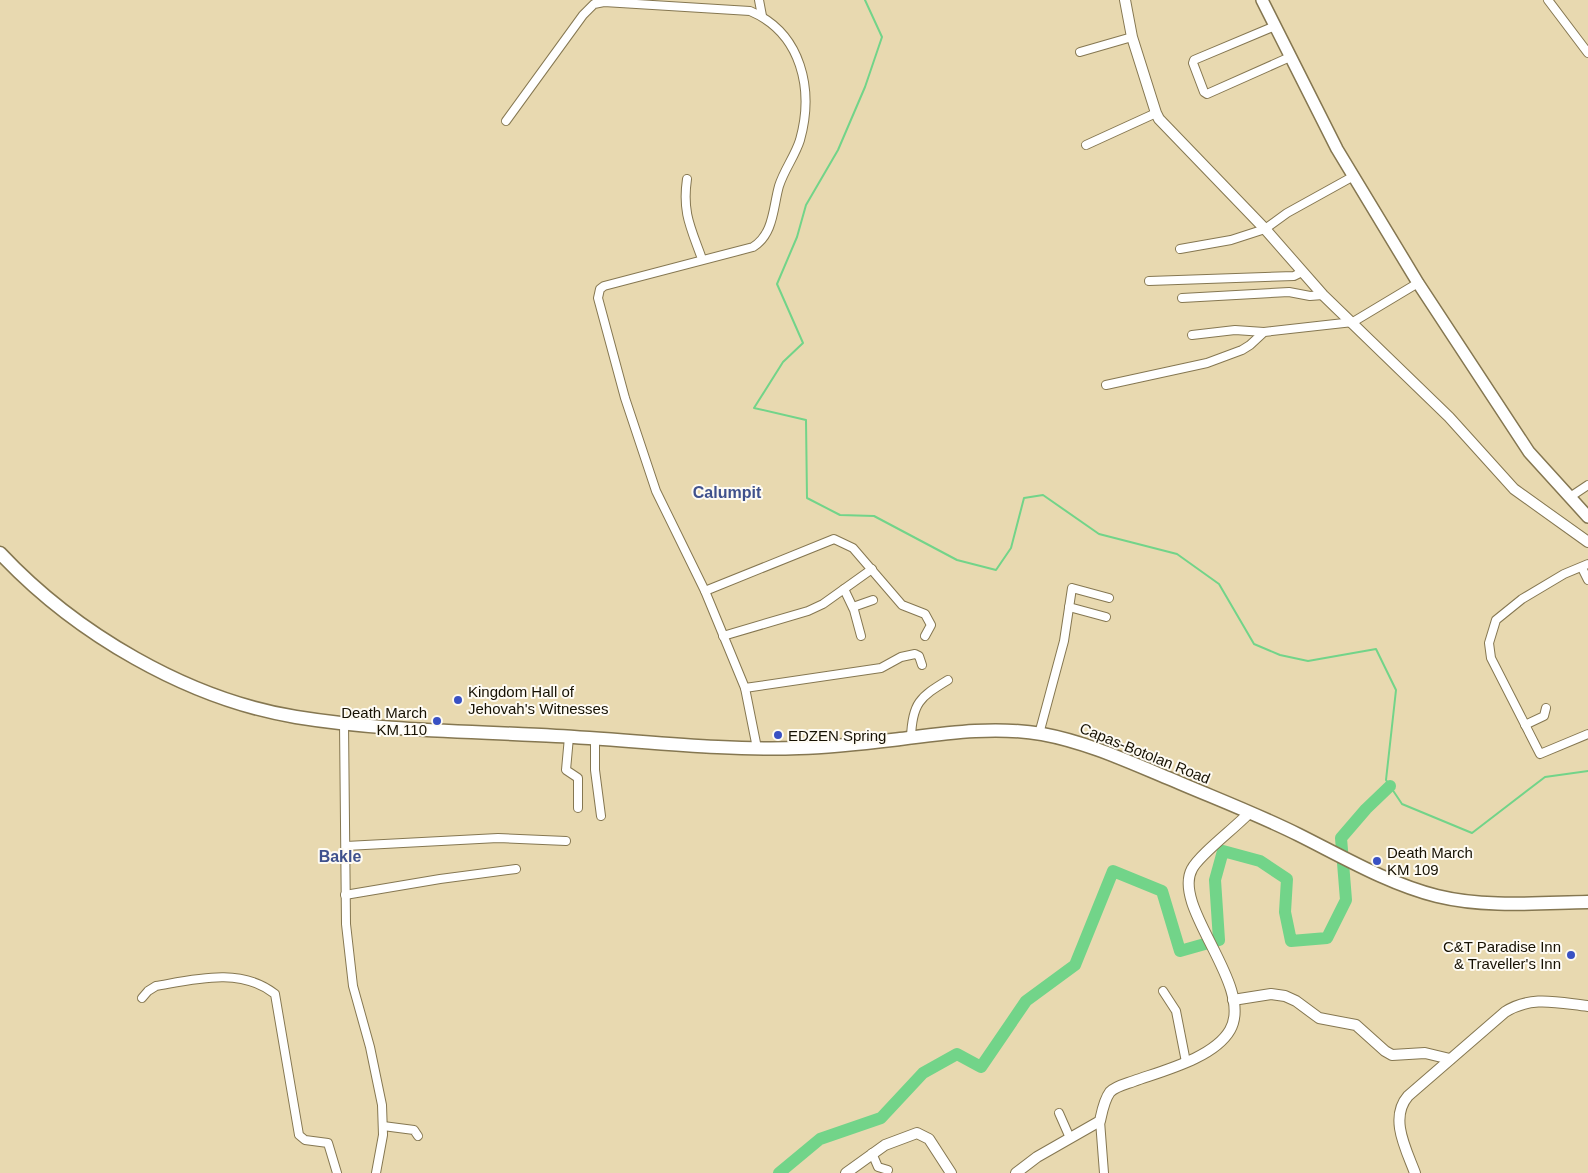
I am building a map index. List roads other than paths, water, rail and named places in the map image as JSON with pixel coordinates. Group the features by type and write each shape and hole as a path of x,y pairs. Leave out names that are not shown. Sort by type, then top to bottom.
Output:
{"main road":[{"path":"1262,0 1352,177 1418,283 1529,452 1588,517"},
{"name":"Capas-Botolan Road","path":"0,553 67,614 113,646 213,694 295,717 344,722 757,748 842,746 968,731 1039,734 1081,743 1249,813 1364,867 1429,893 1463,901 1504,904 1588,902"}],"street":[{"path":"759,0 762,16"},
{"path":"1125,0 1132,37 1156,113 1265,229 1323,296 1353,322 1449,417 1514,489 1588,542"},
{"path":"1548,0 1588,53"},
{"path":"506,121 583,15 594,4 604,2 736,8 762,16 785,36 804,75 805,95 800,141 780,184 767,235 761,242 753,247 604,286 599,292 598,304 625,398 656,491 705,591 744,688 757,748"},
{"path":"1275,26 1194,60 1193,64 1204,92 1207,94 1290,57"},
{"path":"1080,52 1132,37"},
{"path":"1086,145 1156,113"},
{"path":"1180,249 1222,242 1265,229 1287,213 1352,177"},
{"path":"687,179 684,200 685,212 702,259"},
{"path":"1150,281 1294,276 1302,272"},
{"path":"1192,335 1235,330 1264,332 1353,322 1418,283"},
{"path":"1182,298 1289,292 1310,296 1323,296"},
{"path":"1106,385 1207,363 1242,350 1264,332"},
{"path":"1570,497 1588,485"},
{"path":"705,591 830,539 838,540 853,548 902,606 925,614 931,626 925,636"},
{"path":"1588,580 1585,566 1564,574 1522,599 1496,620 1488,643 1491,658 1540,754 1588,734"},
{"path":"723,636 808,611 872,569"},
{"path":"1039,734 1064,642 1074,587 1109,598"},
{"path":"844,589 853,607 861,636"},
{"path":"853,607 873,600"},
{"path":"1069,607 1106,617"},
{"path":"744,688 880,668 901,657 915,654 919,656 922,665"},
{"path":"911,738 912,718 922,698 928,691 948,680"},
{"path":"1525,725 1544,716 1546,708"},
{"path":"344,722 345,895 353,986 372,1052 382,1105 383,1126 376,1173"},
{"path":"569,737 566,770 578,778 578,808"},
{"path":"595,738 595,770 600,816"},
{"path":"1104,1173 1100,1121 1106,1099 1116,1087 1186,1062 1216,1044 1228,1033 1234,1015 1231,987 1191,895 1189,885 1192,869 1249,813"},
{"path":"346,846 498,838 566,841"},
{"path":"345,895 440,879 516,869"},
{"path":"142,998 156,986 230,977 252,980 274,994 299,1135 305,1140 328,1143 337,1173"},
{"path":"1163,991 1176,1011 1186,1062"},
{"path":"1233,1000 1271,994 1285,996 1296,1001 1319,1018 1356,1025 1384,1051 1392,1055 1425,1053 1450,1059"},
{"path":"1415,1173 1400,1125 1400,1107 1408,1096 1505,1012 1517,1005 1540,1001 1588,1006"},
{"path":"1059,1113 1070,1138"},
{"path":"1016,1173 1037,1157 1100,1121"},
{"path":"383,1126 414,1130 418,1136"},
{"path":"846,1173 872,1153 899,1138 912,1134 922,1134 929,1139 951,1173"},
{"path":"872,1153 878,1167 888,1170"}],"waterway":[{"path":"865,0 882,37 865,87 838,150 806,205 797,237 777,284 803,343 783,362 754,408 806,420 807,498 840,515 874,516 957,560 996,570 1011,548 1024,498 1043,495 1099,534 1177,554 1219,584 1254,644 1280,655 1308,661 1376,649 1396,690 1386,780 1402,804 1472,833 1545,777 1588,771"},
{"path":"779,1173 820,1139 881,1118 923,1073 957,1054 981,1067 1026,1001 1075,965 1113,871 1162,891 1180,951 1219,940 1215,880 1223,851 1260,861 1287,879 1285,912 1291,941 1327,938 1346,900 1341,838 1366,809 1390,786"}],"place":[{"name":"Kingdom Hall of Jehovah's Witnesses","path":"458,700"},
{"name":"Death March KM 110","path":"437,721"},
{"name":"EDZEN Spring","path":"778,735"},
{"name":"Death March KM 109","path":"1377,861"},
{"name":"C&T Paradise Inn & Traveller's Inn","path":"1571,955"}],"district":[{"name":"Calumpit","path":"727,492"},
{"name":"Bakle","path":"340,856"}]}
